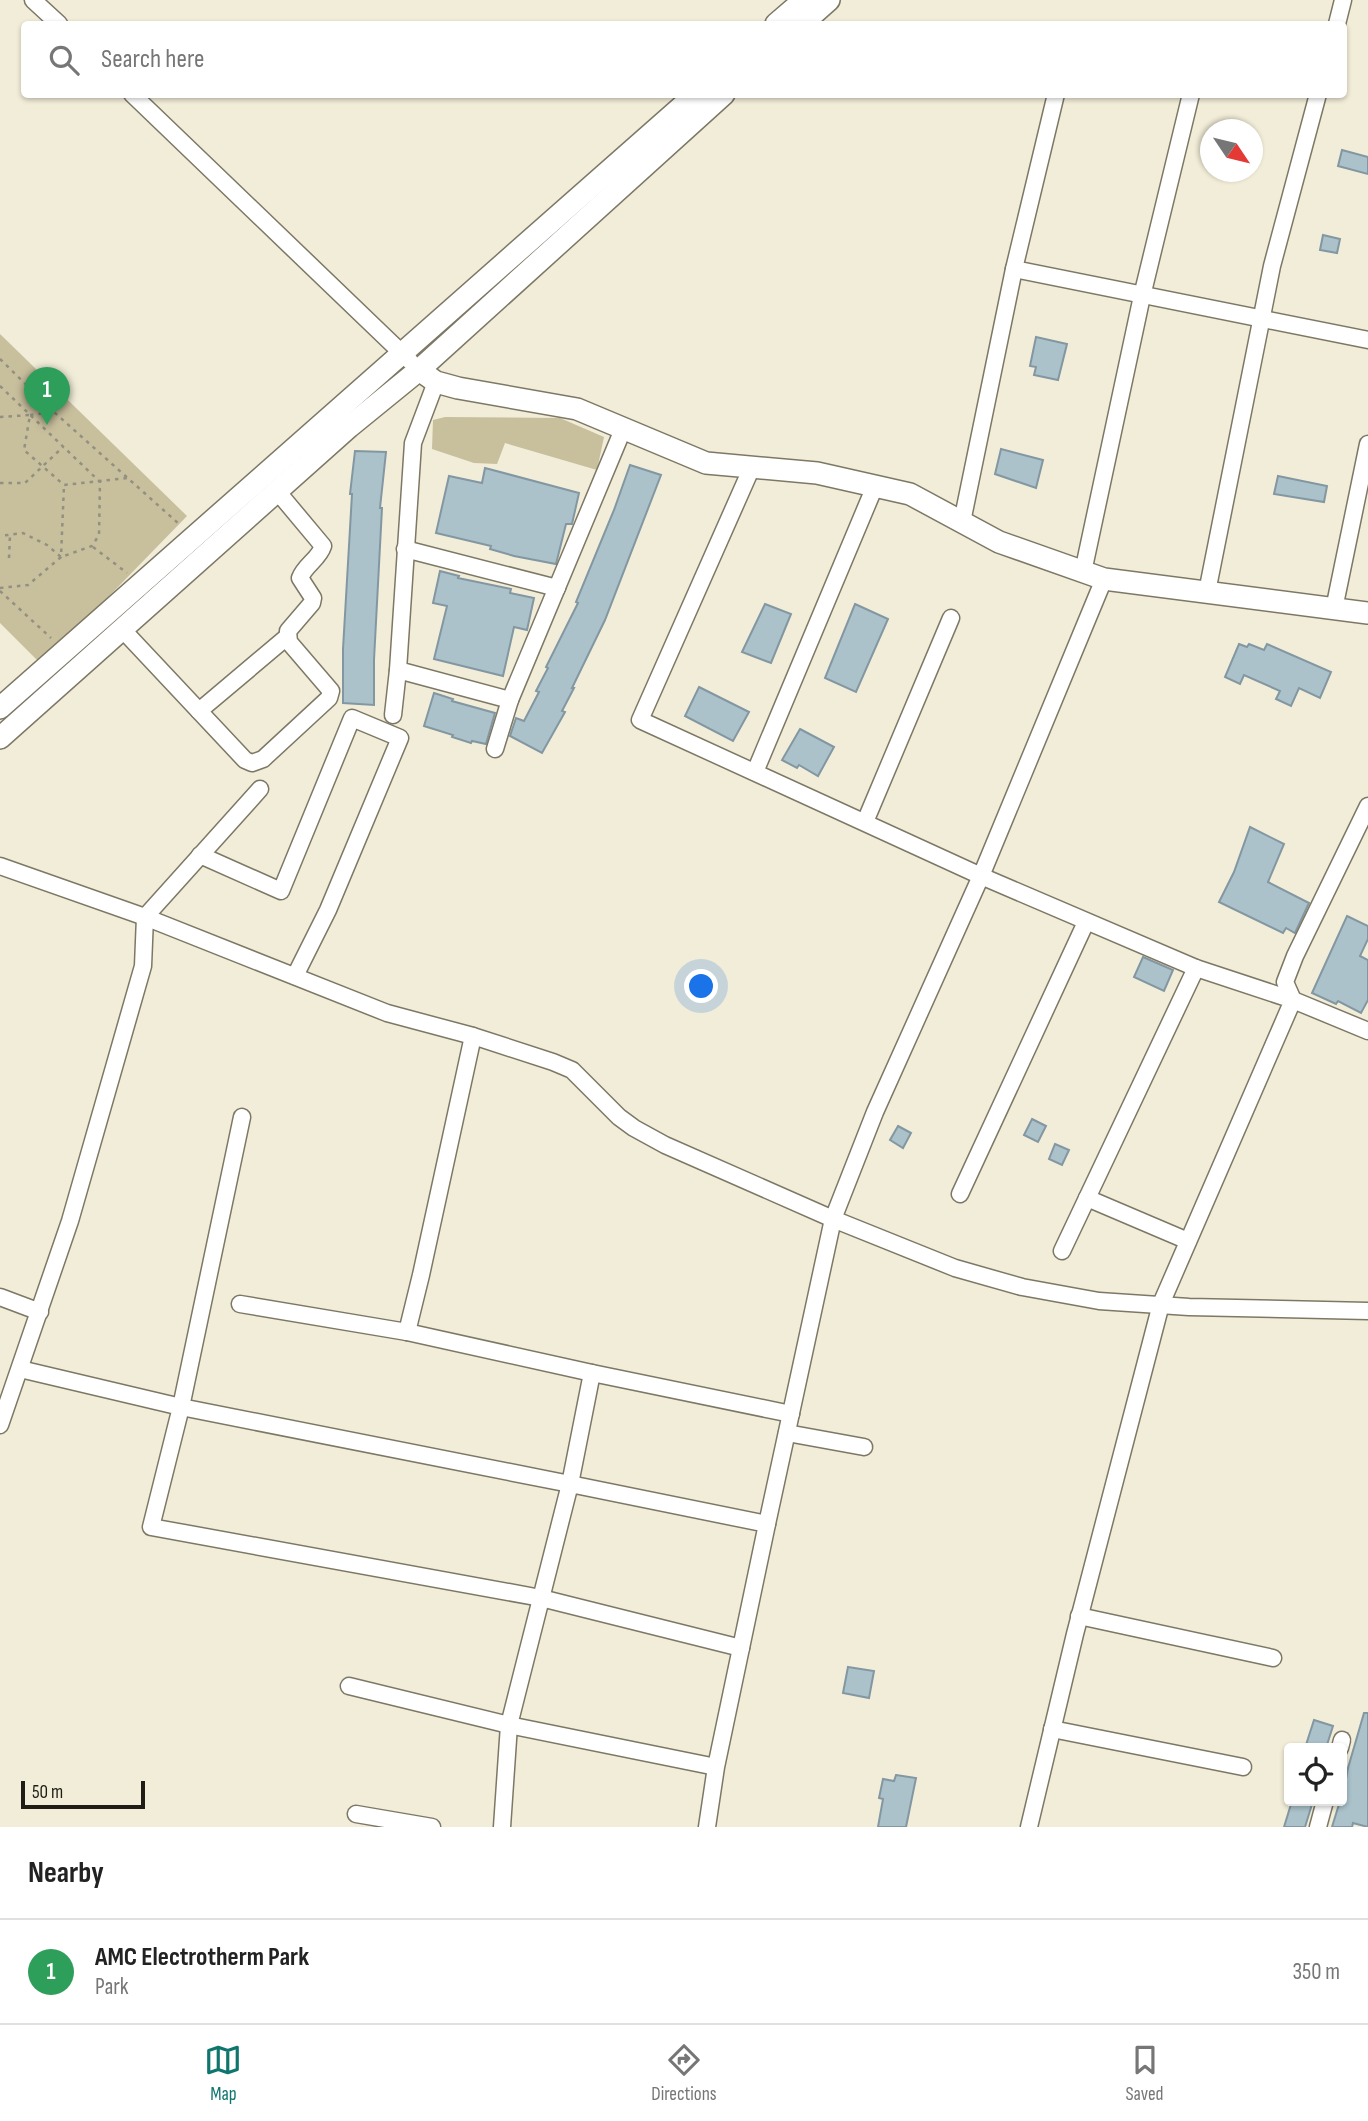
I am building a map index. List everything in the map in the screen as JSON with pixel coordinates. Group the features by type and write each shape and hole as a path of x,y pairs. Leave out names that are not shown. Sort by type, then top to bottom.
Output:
{"street":[{"path":"33,0 55,21"},
{"path":"780,21 804,0"},
{"path":"805,21 829,0"},
{"path":"1338,21 1343,0"},
{"path":"136,98 428,376 458,388 577,409 706,463 817,473 910,494 999,542 1104,579 1368,613"},
{"path":"0,708 691,98"},
{"path":"0,737 349,427 428,376 720,98"},
{"path":"962,522 1014,269 1054,98"},
{"path":"1083,572 1142,296 1190,98"},
{"path":"1207,593 1272,266 1317,98"},
{"path":"1014,269 1368,340"},
{"path":"394,715 413,443 428,376"},
{"path":"495,749 510,700 624,427"},
{"path":"1334,609 1368,444"},
{"path":"752,467 640,720 1086,922 1196,968 1293,1000 1368,1031"},
{"path":"755,772 875,486"},
{"path":"122,629 245,760 252,763 263,759 329,698 331,691 289,642 288,636 288,631 312,603 313,597 300,578 323,546 277,491"},
{"path":"405,549 557,588"},
{"path":"707,1827 716,1767 833,1219 875,1112 981,876 1104,579"},
{"path":"865,822 951,618"},
{"path":"199,711 288,636"},
{"path":"398,670 510,700"},
{"path":"200,855 281,891 352,718 400,738 328,910 295,976"},
{"path":"0,1424 70,1221 143,966 145,917 260,789"},
{"path":"1029,1827 1079,1616 1161,1304 1293,1000 1285,982 1294,956 1368,806"},
{"path":"0,866 145,917 387,1013 473,1036 572,1070 619,1117 634,1128 833,1219 956,1268 1022,1287 1099,1301 1189,1307 1368,1311"},
{"path":"960,1194 1086,922"},
{"path":"1062,1251 1196,968"},
{"path":"407,1332 473,1036"},
{"path":"242,1117 181,1407 151,1527 541,1598 741,1648"},
{"path":"1087,1198 1188,1241"},
{"path":"0,1297 40,1312"},
{"path":"240,1304 407,1332 791,1414"},
{"path":"20,1369 181,1407 767,1524"},
{"path":"502,1827 509,1725 570,1483 592,1373"},
{"path":"787,1433 864,1447"},
{"path":"1079,1616 1273,1658"},
{"path":"349,1686 509,1725 716,1767"},
{"path":"1052,1729 1244,1768"},
{"path":"1318,1827 1324,1806"},
{"path":"356,1814 432,1827"}],"path":[{"path":"0,359 54,412 179,524"},
{"path":"0,386 100,482 99,535 92,546 61,557 28,585 0,589"},
{"path":"0,417 54,412"},
{"path":"30,415 24,450 64,485 128,478"},
{"path":"0,483 25,483 64,447"},
{"path":"61,557 64,485"},
{"path":"0,536 23,533 47,545 61,557"},
{"path":"9,558 10,535"},
{"path":"92,546 130,575"},
{"path":"0,589 60,646"}],"shaded area":[{"path":"0,334 187,516 42,665 0,623"},
{"path":"445,417 560,418 604,437 597,470 505,443 497,464 474,463 432,449 433,420"}],"building":[{"path":"1342,150 1368,157 1368,174 1338,166"},
{"path":"1323,235 1340,239 1337,253 1320,250"},
{"path":"1036,337 1067,344 1058,380 1034,375 1036,367 1030,366"},
{"path":"1001,449 1043,460 1036,488 995,474"},
{"path":"355,451 386,452 380,508 374,705 343,703 350,494"},
{"path":"630,465 661,475 605,620 562,711 565,712 542,753 510,736 516,718 524,721 539,692 536,691 578,603 576,602"},
{"path":"485,468 579,493 572,524 566,524 556,564 514,556 490,549 491,546 436,533 449,476 482,483"},
{"path":"1278,476 1327,486 1324,502 1274,494"},
{"path":"440,571 459,576 458,578 511,589 510,593 534,598 527,630 514,627 503,676 434,659 447,606 433,603"},
{"path":"765,604 791,614 771,663 742,652"},
{"path":"855,604 888,619 856,692 825,678"},
{"path":"1239,644 1247,647 1249,644 1264,650 1267,644 1331,672 1320,698 1299,688 1291,706 1276,699 1280,691 1244,675 1240,684 1225,677"},
{"path":"699,687 749,712 733,741 685,716"},
{"path":"434,693 495,713 486,744 471,743 424,726"},
{"path":"800,729 834,747 818,776 799,765 797,768 782,760"},
{"path":"1250,827 1284,844 1268,882 1309,903 1295,933 1286,928 1283,933 1219,902 1234,872"},
{"path":"1347,916 1368,926 1368,939 1360,956 1368,960 1368,1000 1361,1013 1338,1001 1336,1004 1312,993"},
{"path":"1143,957 1173,970 1164,991 1134,977"},
{"path":"1032,1119 1046,1126 1038,1142 1024,1135"},
{"path":"898,1126 911,1133 903,1148 890,1140"},
{"path":"1055,1144 1069,1150 1062,1165 1049,1159"},
{"path":"848,1667 874,1671 869,1698 843,1693"},
{"path":"1364,1713 1368,1713 1368,1827 1353,1823 1352,1827 1332,1827 1338,1806 1347,1806 1348,1768"},
{"path":"1314,1720 1333,1726 1328,1743 1307,1743"},
{"path":"896,1775 916,1778 906,1827 878,1827 883,1779 894,1781"},
{"path":"1290,1806 1311,1806 1305,1827 1284,1827"}],"place":[{"name":"AMC Electrotherm Park","path":"47,425"}]}
